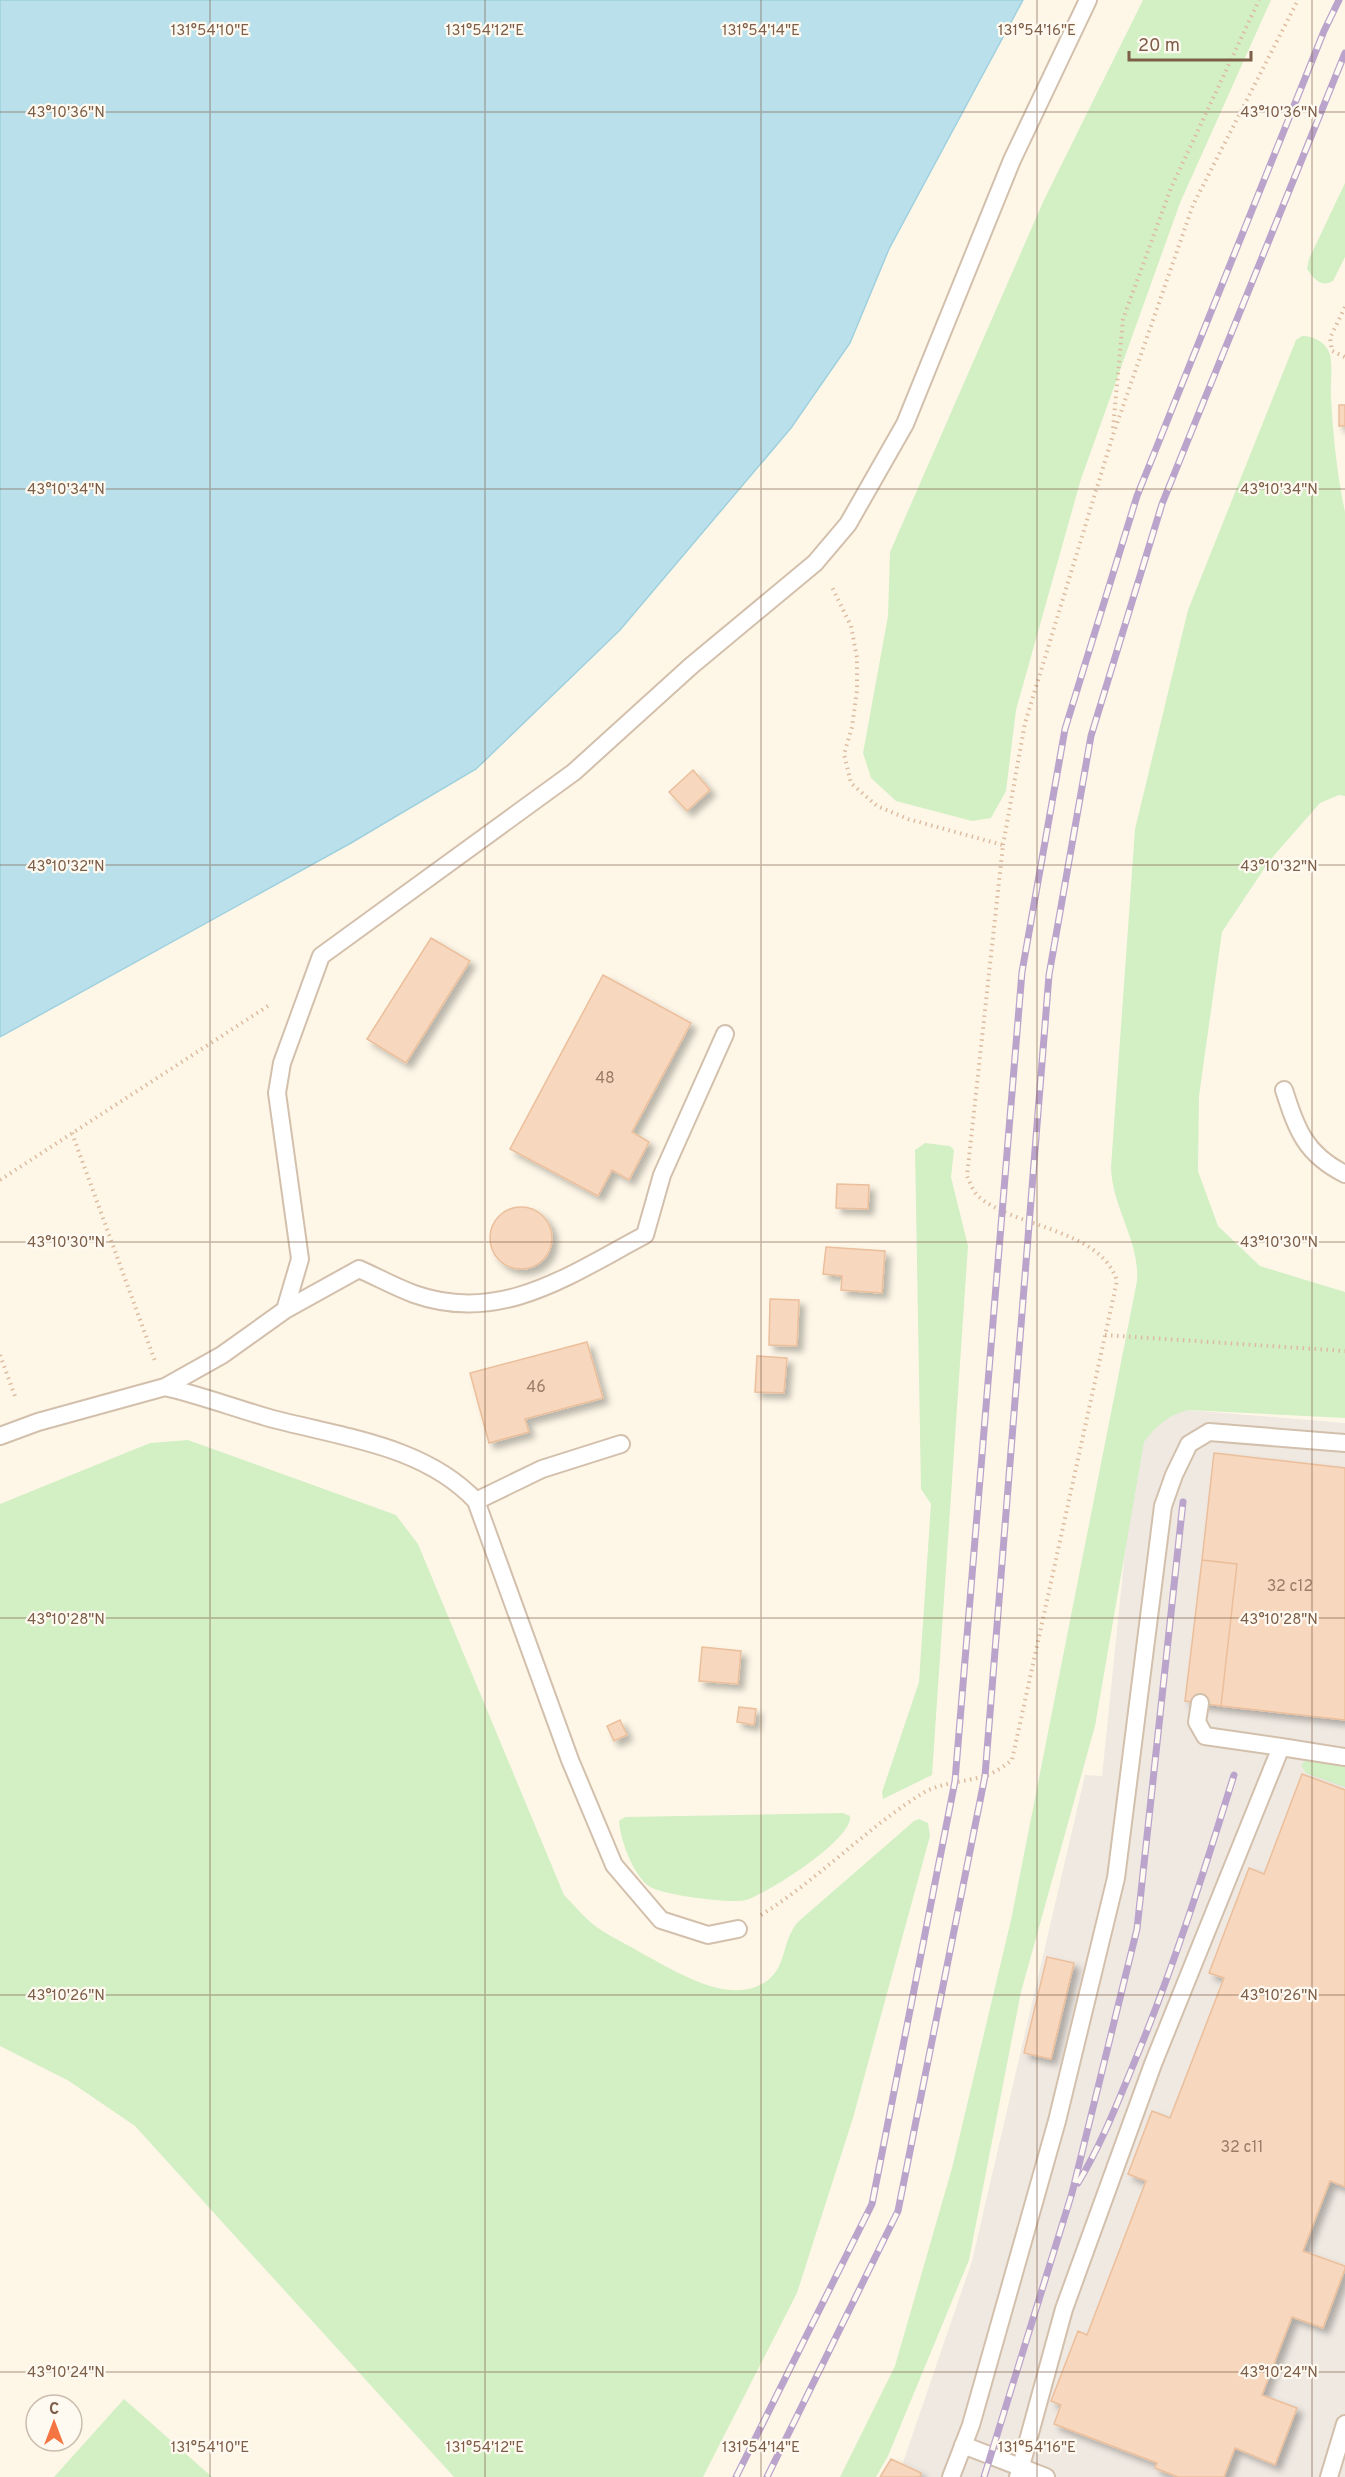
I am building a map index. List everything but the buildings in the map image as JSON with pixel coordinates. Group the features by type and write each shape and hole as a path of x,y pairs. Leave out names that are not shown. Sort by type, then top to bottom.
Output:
{"lane":[{"path":"285,1310 300,1260 277,1093 282,1063 321,956 574,772 691,666 815,563 848,524 905,424 1012,160 1089,0"},
{"path":"0,1436 165,1387 222,1355 285,1310 359,1269 414,1294 452,1303 491,1303 539,1291 645,1235 662,1175 725,1034"},
{"path":"1284,1090 1298,1132 1314,1154 1345,1174"},
{"path":"165,1387 210,1398 266,1417 356,1438 426,1464 460,1483 476,1501 570,1760 614,1866 661,1920 708,1935 738,1929"},
{"path":"951,2477 971,2425 1057,2121 1116,1878 1163,1506 1174,1475 1189,1444 1209,1432 1345,1443"},
{"path":"476,1501 542,1469 621,1444"},
{"path":"1200,1704 1197,1722 1205,1736 1345,1757"},
{"path":"1019,2472 1064,2309 1153,2064 1281,1747"},
{"path":"1329,2477 1345,2424"},
{"path":"963,2445 1019,2472 1046,2477"}],"path":[{"path":"1113,435 1123,319 1171,188 1259,0"},
{"path":"738,1929 797,1893 834,1863 864,1834 925,1792 955,1781 985,1776 1012,1760 1117,1281 1113,1267 1089,1247 993,1207 976,1194 967,1176 1003,845 1025,723 1113,435 1192,205 1298,0"},
{"path":"1345,307 1329,338 1332,351 1345,357"},
{"path":"815,563 835,591 851,626 857,658 853,718 844,754 851,783 877,806 897,815 1003,845"},
{"path":"0,1180 312,978"},
{"path":"72,1133 165,1387"},
{"path":"1105,1335 1345,1351"},
{"path":"0,1355 25,1427"}],"shaded area":[{"path":"1140,1406 1345,1423 1345,2477 898,2477 972,2261 1085,1775 1102,1776"}],"green space":[{"path":"1143,0 1271,0 1180,203 1081,479 1016,710 1006,791 991,818 972,821 896,801 871,778 863,753 888,616 890,552 1043,202"},
{"path":"1345,183 1345,257 1333,281 1321,283 1307,269 1309,259"},
{"path":"1302,336 1311,337 1323,344 1331,360 1334,441 1345,512 1345,796 1339,795 1320,803 1270,860 1222,932 1199,1096 1198,1171 1218,1226 1260,1266 1345,1292 1345,1418 1188,1410 1163,1422 1144,1442 1095,1726 1021,1992 969,2260 888,2456 876,2477 840,2477 895,2366 952,2168 1011,1920 1137,1281 1134,1252 1116,1196 1111,1167 1135,829 1188,610 1296,340"},
{"path":"925,1143 950,1146 954,1150 951,1177 968,1246 932,1775 883,1799 882,1792 919,1682 931,1504 921,1489 915,1150"},
{"path":"188,1440 396,1515 418,1544 564,1895 601,1930 673,1970 722,1989 754,1988 768,1980 779,1967 789,1936 799,1921 914,1821 919,1819 928,1823 930,1836 853,2118 797,2293 703,2477 454,2477 135,2126 69,2081 0,2046 0,1504 150,1443"},
{"path":"1305,1761 1345,1764 1345,1787 1306,1773 1301,1765"},
{"path":"843,1813 850,1816 848,1826 824,1851 772,1888 757,1896 738,1901 682,1896 650,1887 633,1867 622,1838 619,1821 625,1817"},
{"path":"124,2399 212,2477 54,2477 76,2453 84,2453 84,2444"}],"water":[{"path":"0,0 1023,0 889,249 850,343 791,428 620,630 476,769 351,843 0,1037"}],"railway":[{"path":"736,2477 872,2204 955,1781 1022,972 1065,729 1137,496 1324,31 1339,0"},
{"path":"767,2477 898,2211 985,1776 1049,975 1091,736 1162,504 1345,53"},
{"path":"984,2477 1072,2193 1137,1929 1183,1502"},
{"path":"1078,2183 1108,2124 1162,1992 1234,1775"}]}
